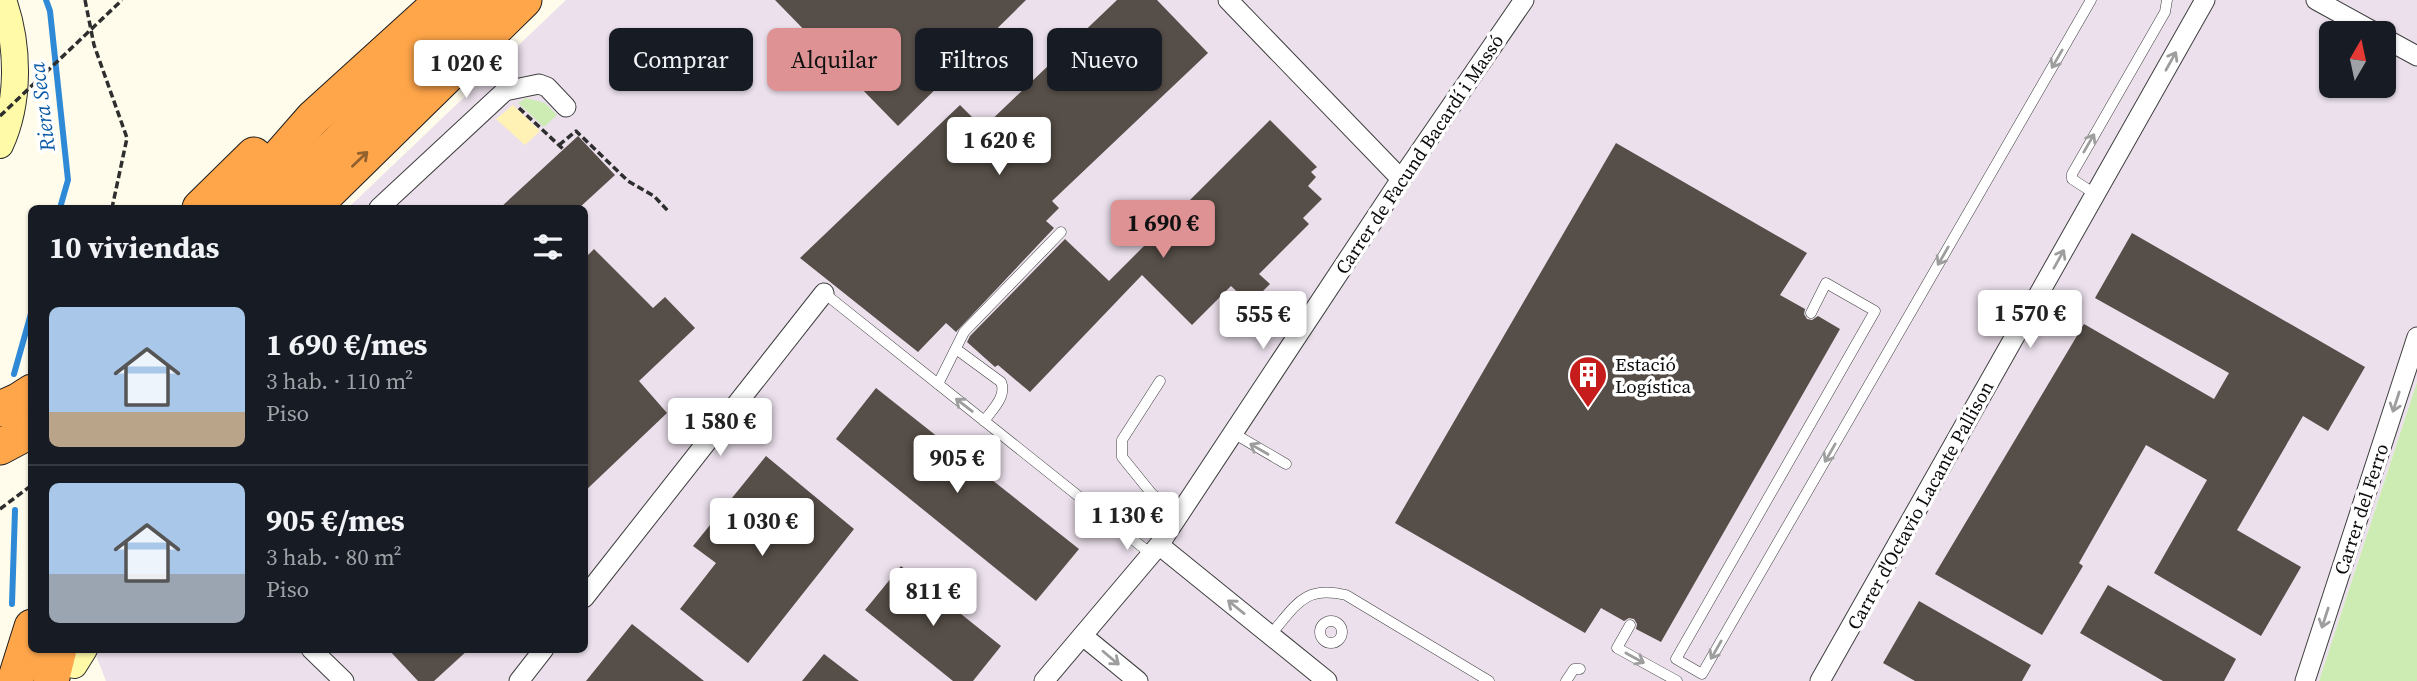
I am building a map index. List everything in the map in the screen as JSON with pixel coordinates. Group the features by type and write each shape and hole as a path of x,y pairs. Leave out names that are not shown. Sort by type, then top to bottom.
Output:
{"highway":[{"path":"237,205 313,118 443,0"},
{"path":"277,205 482,0"},
{"path":"315,205 524,0"},
{"path":"203,205 296,116 360,75"},
{"path":"0,409 28,395"},
{"path":"15,681 28,640"}],"street":[{"path":"0,145 8,129 16,69 4,0"},
{"path":"1228,0 1401,180"},
{"name":"Carrer de Facund Bacardí i Massó","path":"1044,681 1155,549 1524,0"},
{"name":"Carrer d'Octavio Lacante Pallison","path":"1821,681 2205,0"},
{"path":"2316,0 2354,21"},
{"path":"2396,45 2417,56"},
{"path":"382,205 505,92 538,84 547,88 566,107"},
{"path":"588,593 824,293"},
{"name":"Carrer del Ferro","path":"2305,681 2417,337"},
{"path":"1155,549 1327,681"},
{"path":"1083,636 1138,681"},
{"path":"315,653 344,681"},
{"path":"519,681 541,653"}],"lane":[{"path":"1811,313 1826,283 1875,311 1676,659 1702,674 2091,0"},
{"path":"2095,194 2072,179 2072,174 2165,12 2166,0"},
{"path":"938,384 964,332 1061,232"},
{"path":"824,293 984,421 1155,549"},
{"path":"956,349 1004,387 1001,398 984,421"},
{"path":"1160,381 1122,440 1122,457 1153,494 1180,513"},
{"path":"1233,433 1286,464"},
{"path":"1270,635 1303,598 1327,590 1346,595 1489,681"},
{"path":"1630,625 1617,648 1677,681"},
{"path":"1566,681 1574,669 1580,669"}],"path":[{"path":"85,0 94,45 127,138 113,205"},
{"path":"0,116 122,0"},
{"path":"515,104 561,147 576,131 628,181 654,196 669,212"},
{"path":"0,509 28,488"}],"shaded area":[{"path":"566,0 2417,0 2417,382 2319,681 106,681 95,653 588,653 588,205 351,205"}],"green space":[{"path":"526,98 545,103 557,115 544,127 518,103"},
{"path":"2417,382 2417,681 2319,681"}],"sand":[{"path":"513,105 540,131 525,145 496,119"}],"building":[{"path":"775,0 1026,0 998,28 915,28 915,91 934,91 898,126 864,91 901,91 901,28 802,28"},
{"path":"1117,0 1157,0 1208,53 1052,201 1059,208 1046,221 1054,228 956,332 946,323 918,352 800,258 960,105 983,128 1022,91 1033,91 1033,80 1047,67 1047,91 1162,91 1162,28 1088,28"},
{"path":"1270,120 1317,167 1311,172 1316,177 1308,186 1322,199 1303,218 1309,224 1259,274 1270,284 1250,304 1231,286 1192,325 1142,275 1030,392 998,365 995,367 967,342 1065,239 1109,281"},
{"path":"578,136 615,175 582,205 503,205"},
{"name":"Estació Logística","path":"1616,143 1807,253 1780,295 1805,309 1807,319 1812,320 1818,316 1840,329 1661,642 1636,629 1634,619 1624,621 1601,608 1585,633 1395,523"},
{"path":"2132,233 2365,367 2328,431 2303,416 2237,530 2301,567 2261,636 2154,573 2207,480 2146,445 2079,563 2083,566 2042,635 1935,574 2084,324 2214,399 2229,373 2095,298"},
{"path":"594,249 653,308 665,297 695,328 639,381 667,413 588,488 588,255"},
{"path":"876,388 1079,549 1036,601 836,439"},
{"path":"766,456 854,529 748,663 680,609 716,563 693,546"},
{"path":"901,566 1001,646 973,681 953,681 865,610"},
{"path":"2108,585 2236,659 2224,681 2163,681 2080,633"},
{"path":"1919,601 2031,665 2022,681 1915,681 1883,663"},
{"path":"632,624 704,681 586,681"},
{"path":"392,653 465,653 434,681 418,681"},
{"path":"824,654 859,681 802,681"}],"waterway":[{"name":"Riera Seca","path":"46,0 50,11 68,180 61,205"},
{"name":"Riera Seca","path":"14,374 28,324"},
{"name":"Riera Seca","path":"12,604 15,510"}],"place":[{"name":"Estació Logística","path":"1588,409"}]}
